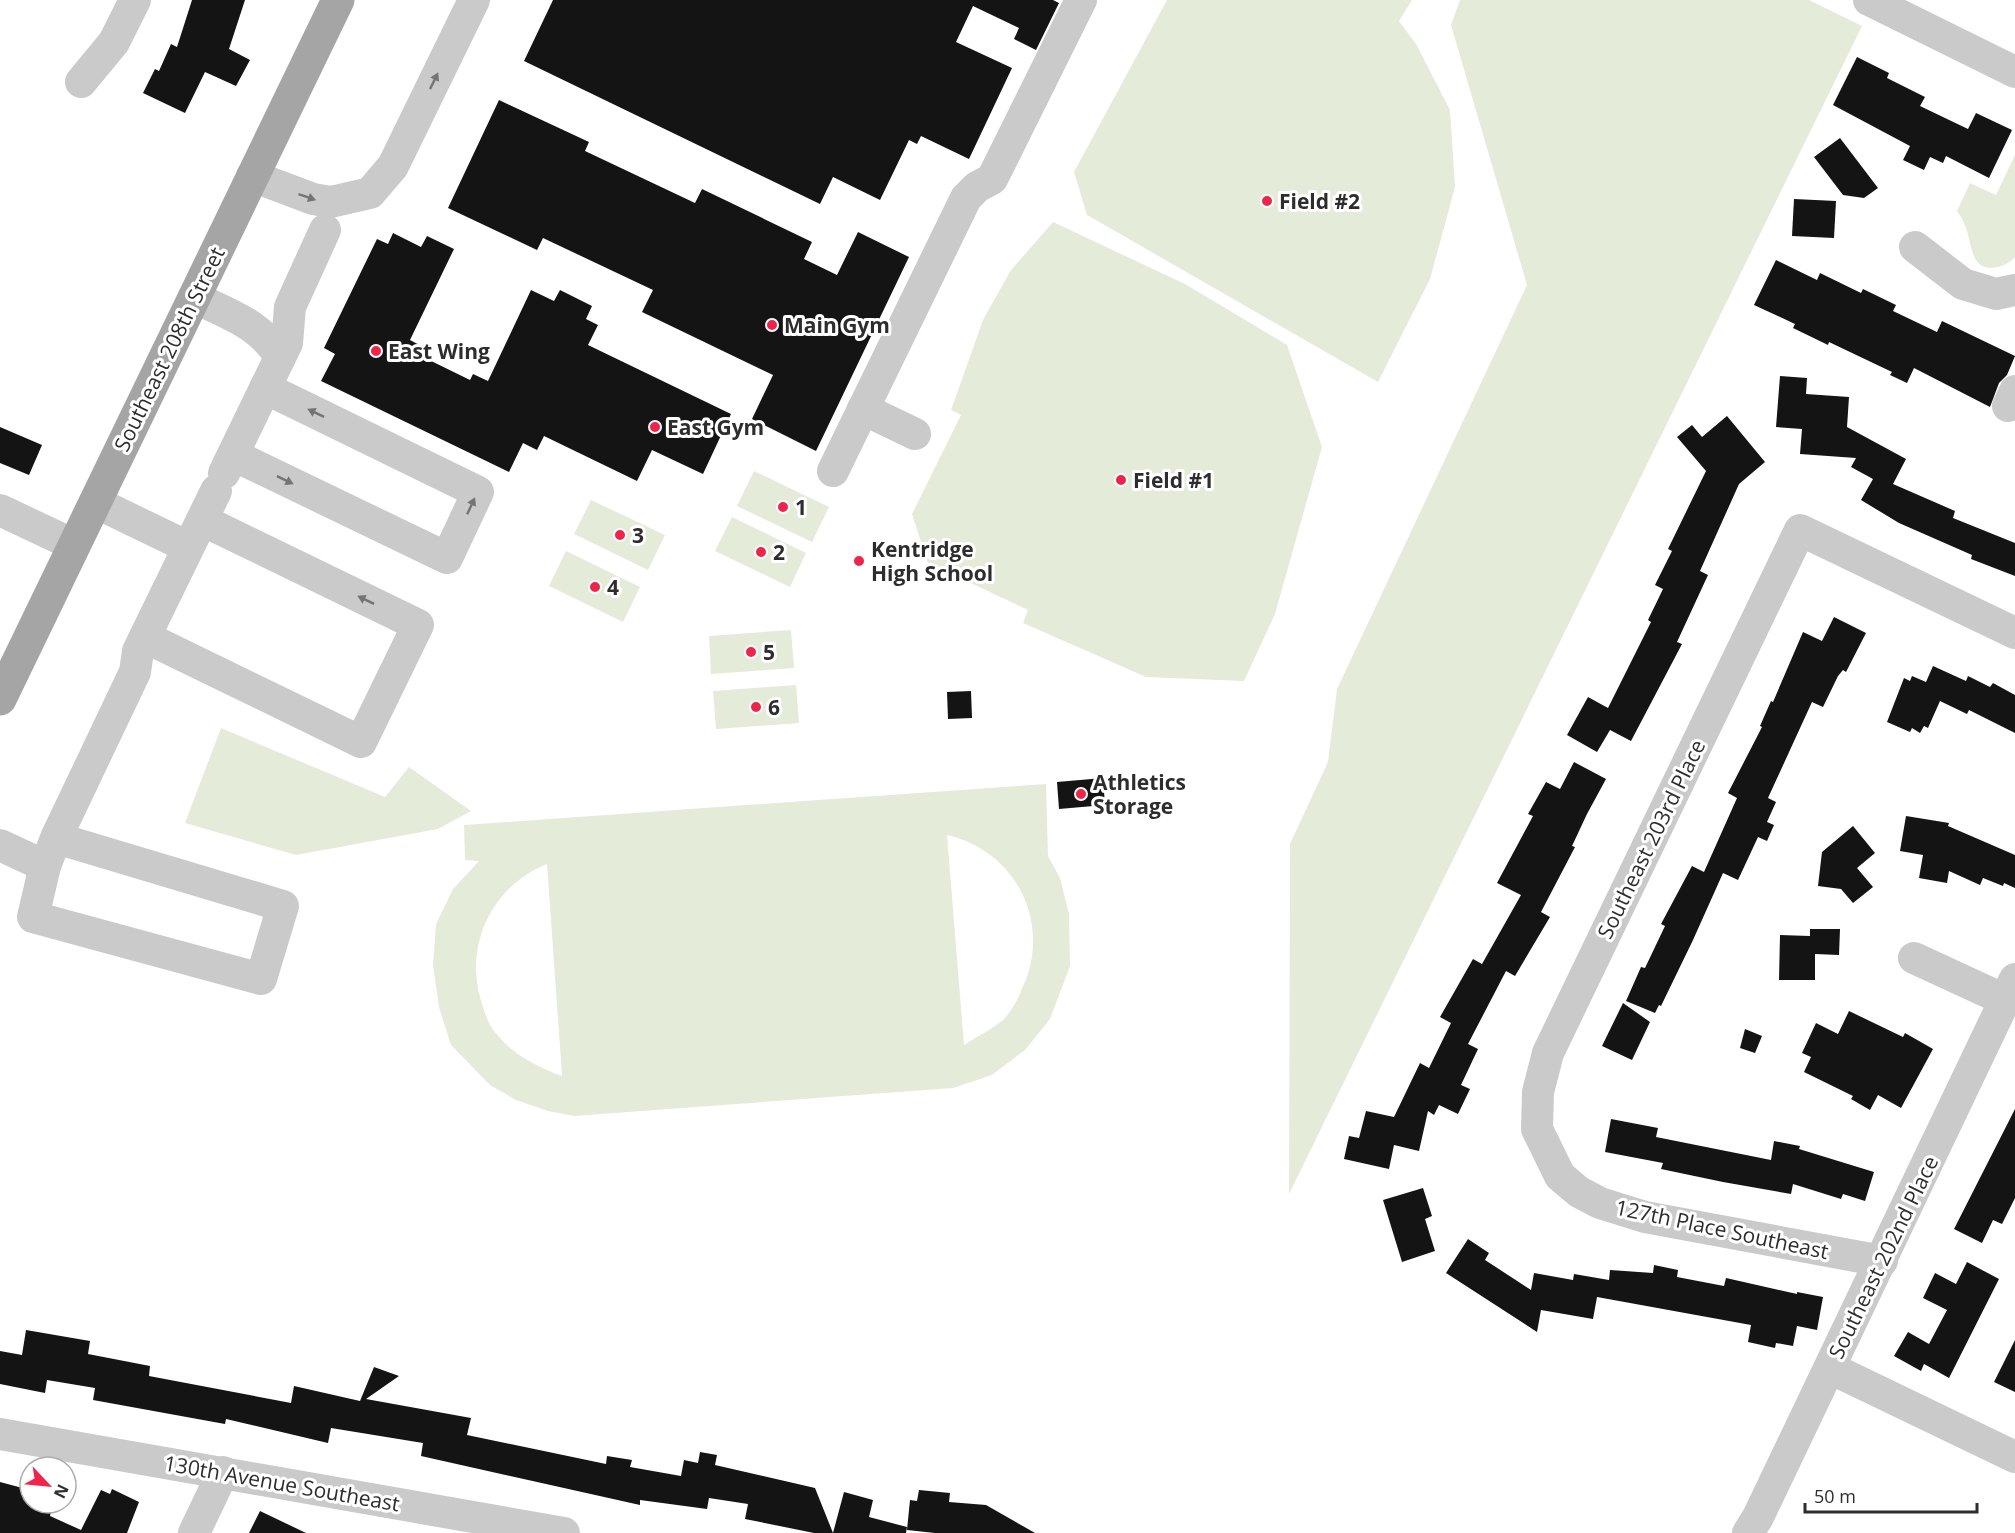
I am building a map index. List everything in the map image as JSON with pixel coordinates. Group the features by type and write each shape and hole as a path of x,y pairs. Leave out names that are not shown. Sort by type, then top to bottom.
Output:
{"main road":[{"name":"Southeast 208th Street","path":"0,699 338,0"}],"street":[{"path":"81,82 114,42 135,0"},
{"path":"252,176 313,199 331,202 370,193 393,166 474,0"},
{"path":"834,471 966,198 977,187 992,179 1081,0"},
{"path":"1869,0 2015,72"},
{"path":"0,844 50,852 283,906 261,979 33,917 50,852 135,672 138,651 280,357 288,335 290,307 325,230"},
{"path":"1915,247 1963,284 1996,294 2014,294"},
{"path":"194,297 255,328 269,339 280,357"},
{"path":"224,473 447,558 478,492 265,388"},
{"path":"863,409 915,434"},
{"path":"95,502 195,534 418,625 362,742 145,637"},
{"path":"0,510 74,545"},
{"name":"Southeast 203rd Place","path":"1548,1155 1537,1129 1538,1092 1548,1053 1800,530 2015,633"},
{"path":"1914,958 2010,990"},
{"name":"Southeast 202nd Place","path":"1748,1533 1758,1517 1882,1261 2010,990"},
{"name":"127th Place Southeast","path":"1548,1155 1560,1176 1600,1203 1645,1217 1882,1261"},
{"path":"1830,1368 2015,1457"},
{"name":"130th Avenue Southeast","path":"0,1434 223,1472 492,1527 564,1533"},
{"path":"194,1533 223,1472"}],"green space":[{"name":"Field #2","path":"1167,0 1412,0 1399,21 1416,44 1450,110 1455,187 1430,279 1378,382 1087,215 1074,172"},
{"path":"1460,0 1809,0 1862,26 1289,1194 1290,844 1328,762 1337,689 1527,285 1451,25"},
{"path":"2015,155 2015,257 2000,267 1988,268 1977,262 1966,229 1957,211 1970,183 1996,195"},
{"name":"Field #1","path":"1053,222 1185,284 1287,345 1322,447 1275,614 1244,681 1146,677 1023,623 1028,610 928,563 912,514 961,415 951,410 983,320 1011,270"},
{"name":"1","path":"754,471 829,507 812,542 737,506"},
{"name":"3","path":"591,500 665,535 648,570 574,534"},
{"name":"2","path":"732,517 806,553 790,587 715,551"},
{"name":"4","path":"566,551 640,587 623,622 549,586"},
{"name":"5","path":"791,630 794,668 711,674 709,636"},
{"name":"6","path":"796,685 799,723 716,729 713,691"},
{"path":"221,728 385,797 409,767 471,811 438,829 296,855 185,823"},
{"path":"1046,784 1048,856 1060,878 1069,914 1070,966 1050,1019 1025,1050 992,1075 953,1088 574,1116 548,1111 516,1100 490,1085 451,1045 439,1007 433,965 436,924 453,889 479,861 465,860 464,825","holes":["947,835 971,844 992,857 1009,873 1022,893 1030,915 1033,939 1031,964 1022,989 1006,1017 964,1045","547,864 562,1075 562,1076 525,1058 508,1046 494,1031 484,1010 476,976 481,936 488,918 512,886 528,873"]}],"building":[{"path":"192,0 245,0 229,49 250,60 236,86 205,72 185,113 143,93 155,69 159,71 171,44 177,47"},
{"path":"553,0 1053,0 1059,3 1036,50 1014,39 1019,28 973,6 956,42 1012,68 969,159 921,136 917,144 909,140 880,200 833,177 820,204 524,61"},
{"path":"1857,57 1889,73 1887,78 1925,97 1920,106 1968,129 1976,113 2012,130 1989,178 1946,156 1943,163 1930,157 1924,170 1903,160 1910,146 1833,105"},
{"path":"499,100 589,142 585,151 695,203 702,189 812,242 804,259 837,275 858,232 909,257 816,451 752,419 773,375 642,312 653,290 543,238 537,250 448,208"},
{"path":"1840,138 1878,188 1864,198 1843,195 1814,157"},
{"path":"1794,199 1836,201 1834,238 1792,236"},
{"name":"East Wing","path":"393,233 421,247 427,236 454,249 410,340 425,348 421,356 470,380 473,374 488,381 531,290 554,301 560,290 592,306 586,319 598,325 588,345 731,414 703,474 652,450 637,481 544,436 537,450 523,443 509,472 321,381 335,354 324,348 377,239 388,244"},
{"path":"1776,260 1817,280 1820,273 1861,293 1863,289 1896,305 1893,311 1937,332 1942,321 2015,356 2007,375 1999,383 1990,407 1914,368 1907,383 1890,375 1892,372 1829,342 1828,345 1793,328 1795,324 1754,305"},
{"path":"1780,376 1807,378 1806,394 1849,397 1847,427 1906,459 1893,484 1955,511 1953,518 2015,543 2015,576 1971,559 1972,555 1899,523 1861,500 1873,479 1851,467 1856,458 1800,454 1802,429 1776,427"},
{"path":"1727,416 1765,462 1739,484 1700,571 1708,575 1677,642 1682,644 1631,741 1610,730 1597,752 1567,735 1588,697 1608,708 1651,622 1648,620 1663,589 1655,585 1672,551 1668,549 1706,471 1677,437 1692,425 1702,437"},
{"path":"0,427 42,445 29,475 0,463"},
{"path":"1834,617 1866,633 1846,672 1843,670 1838,676 1823,707 1812,702 1768,798 1776,802 1767,822 1774,825 1767,841 1758,837 1738,880 1723,873 1661,1006 1659,1005 1655,1013 1626,1001 1641,967 1645,968 1665,926 1661,924 1692,866 1704,872 1737,798 1728,793 1762,727 1760,726 1771,701 1773,702 1803,632 1822,641"},
{"path":"1933,666 1966,681 1968,676 1990,687 1993,683 2015,695 2015,733 1969,710 1967,714 1940,701 1928,728 1924,726 1920,733 1912,728 1910,732 1887,722 1904,678 1910,681 1912,676 1926,682"},
{"path":"971,691 972,718 948,719 947,692"},
{"path":"1574,762 1606,779 1572,846 1575,847 1541,912 1550,917 1515,976 1506,971 1468,1044 1478,1049 1461,1085 1470,1089 1458,1114 1439,1105 1434,1115 1428,1111 1419,1151 1394,1145 1389,1169 1344,1159 1349,1136 1359,1138 1366,1111 1394,1117 1420,1063 1429,1068 1451,1023 1440,1017 1473,959 1482,964 1521,895 1497,883 1533,816 1528,814 1546,782 1560,789"},
{"name":"Athletics Storage","path":"1103,778 1105,805 1059,809 1057,782"},
{"path":"1906,816 1949,823 1948,826 2015,855 2015,888 1983,878 1980,885 1949,871 1947,883 1919,878 1923,855 1900,851"},
{"path":"1853,826 1875,853 1857,868 1873,887 1853,903 1841,889 1818,886 1822,852"},
{"path":"1810,929 1840,929 1839,955 1815,954 1815,980 1779,980 1780,935 1810,936"},
{"path":"1623,1003 1650,1022 1632,1060 1602,1046"},
{"path":"1849,1011 1903,1037 1905,1033 1933,1049 1901,1108 1878,1095 1870,1110 1851,1099 1853,1096 1804,1072 1811,1057 1802,1053 1816,1023 1838,1034"},
{"path":"1745,1029 1762,1036 1755,1053 1740,1048"},
{"path":"2015,1109 2015,1198 2002,1224 1993,1220 1982,1243 1954,1229"},
{"path":"1611,1119 1658,1128 1656,1137 1771,1160 1774,1141 1800,1146 1799,1149 1874,1172 1865,1201 1843,1194 1841,1199 1793,1184 1791,1194 1723,1182 1661,1169 1663,1163 1605,1152"},
{"path":"1423,1188 1432,1216 1425,1219 1435,1251 1402,1262 1383,1200"},
{"path":"1468,1239 1489,1253 1485,1260 1531,1290 1534,1273 1573,1280 1574,1274 1609,1280 1610,1270 1653,1273 1654,1265 1678,1270 1677,1277 1724,1286 1726,1278 1797,1294 1797,1292 1823,1297 1817,1330 1797,1326 1793,1346 1776,1343 1775,1348 1748,1342 1751,1325 1597,1297 1593,1319 1541,1310 1537,1332 1446,1273"},
{"path":"1967,1262 1999,1279 1949,1378 1924,1364 1921,1371 1894,1356 1908,1332 1929,1344 1947,1310 1923,1298 1935,1273 1956,1284"},
{"path":"26,1330 90,1341 88,1354 150,1366 149,1376 291,1403 294,1386 360,1401 374,1367 399,1376 366,1399 471,1418 467,1435 606,1464 607,1456 632,1460 630,1467 681,1476 684,1460 698,1463 700,1452 717,1455 715,1465 815,1488 833,1533 814,1533 745,1519 748,1504 709,1498 707,1509 640,1500 640,1505 421,1456 423,1443 331,1428 328,1443 226,1419 225,1424 93,1400 95,1388 47,1380 45,1393 0,1384 0,1351 22,1355"},
{"path":"2015,1340 2015,1392 1994,1382"},
{"path":"0,1482 18,1487 18,1515 50,1515 81,1530 101,1490 110,1494 112,1489 139,1502 127,1533 0,1533"},
{"path":"919,1490 950,1493 949,1502 986,1505 1035,1533 935,1533 907,1530 910,1500 917,1501"},
{"path":"844,1492 873,1500 869,1517 907,1527 906,1533 833,1533"},
{"path":"260,1511 306,1533 249,1533"}],"place":[{"name":"Field #2","path":"1267,201"},
{"name":"Main Gym","path":"772,325"},
{"name":"East Wing","path":"376,351"},
{"name":"East Gym","path":"655,427"},
{"name":"Field #1","path":"1121,480"},
{"name":"1","path":"783,507"},
{"name":"3","path":"620,535"},
{"name":"2","path":"761,552"},
{"name":"Kentridge High School","path":"859,561"},
{"name":"4","path":"595,587"},
{"name":"5","path":"751,652"},
{"name":"6","path":"756,707"},
{"name":"Athletics Storage","path":"1081,794"}]}
